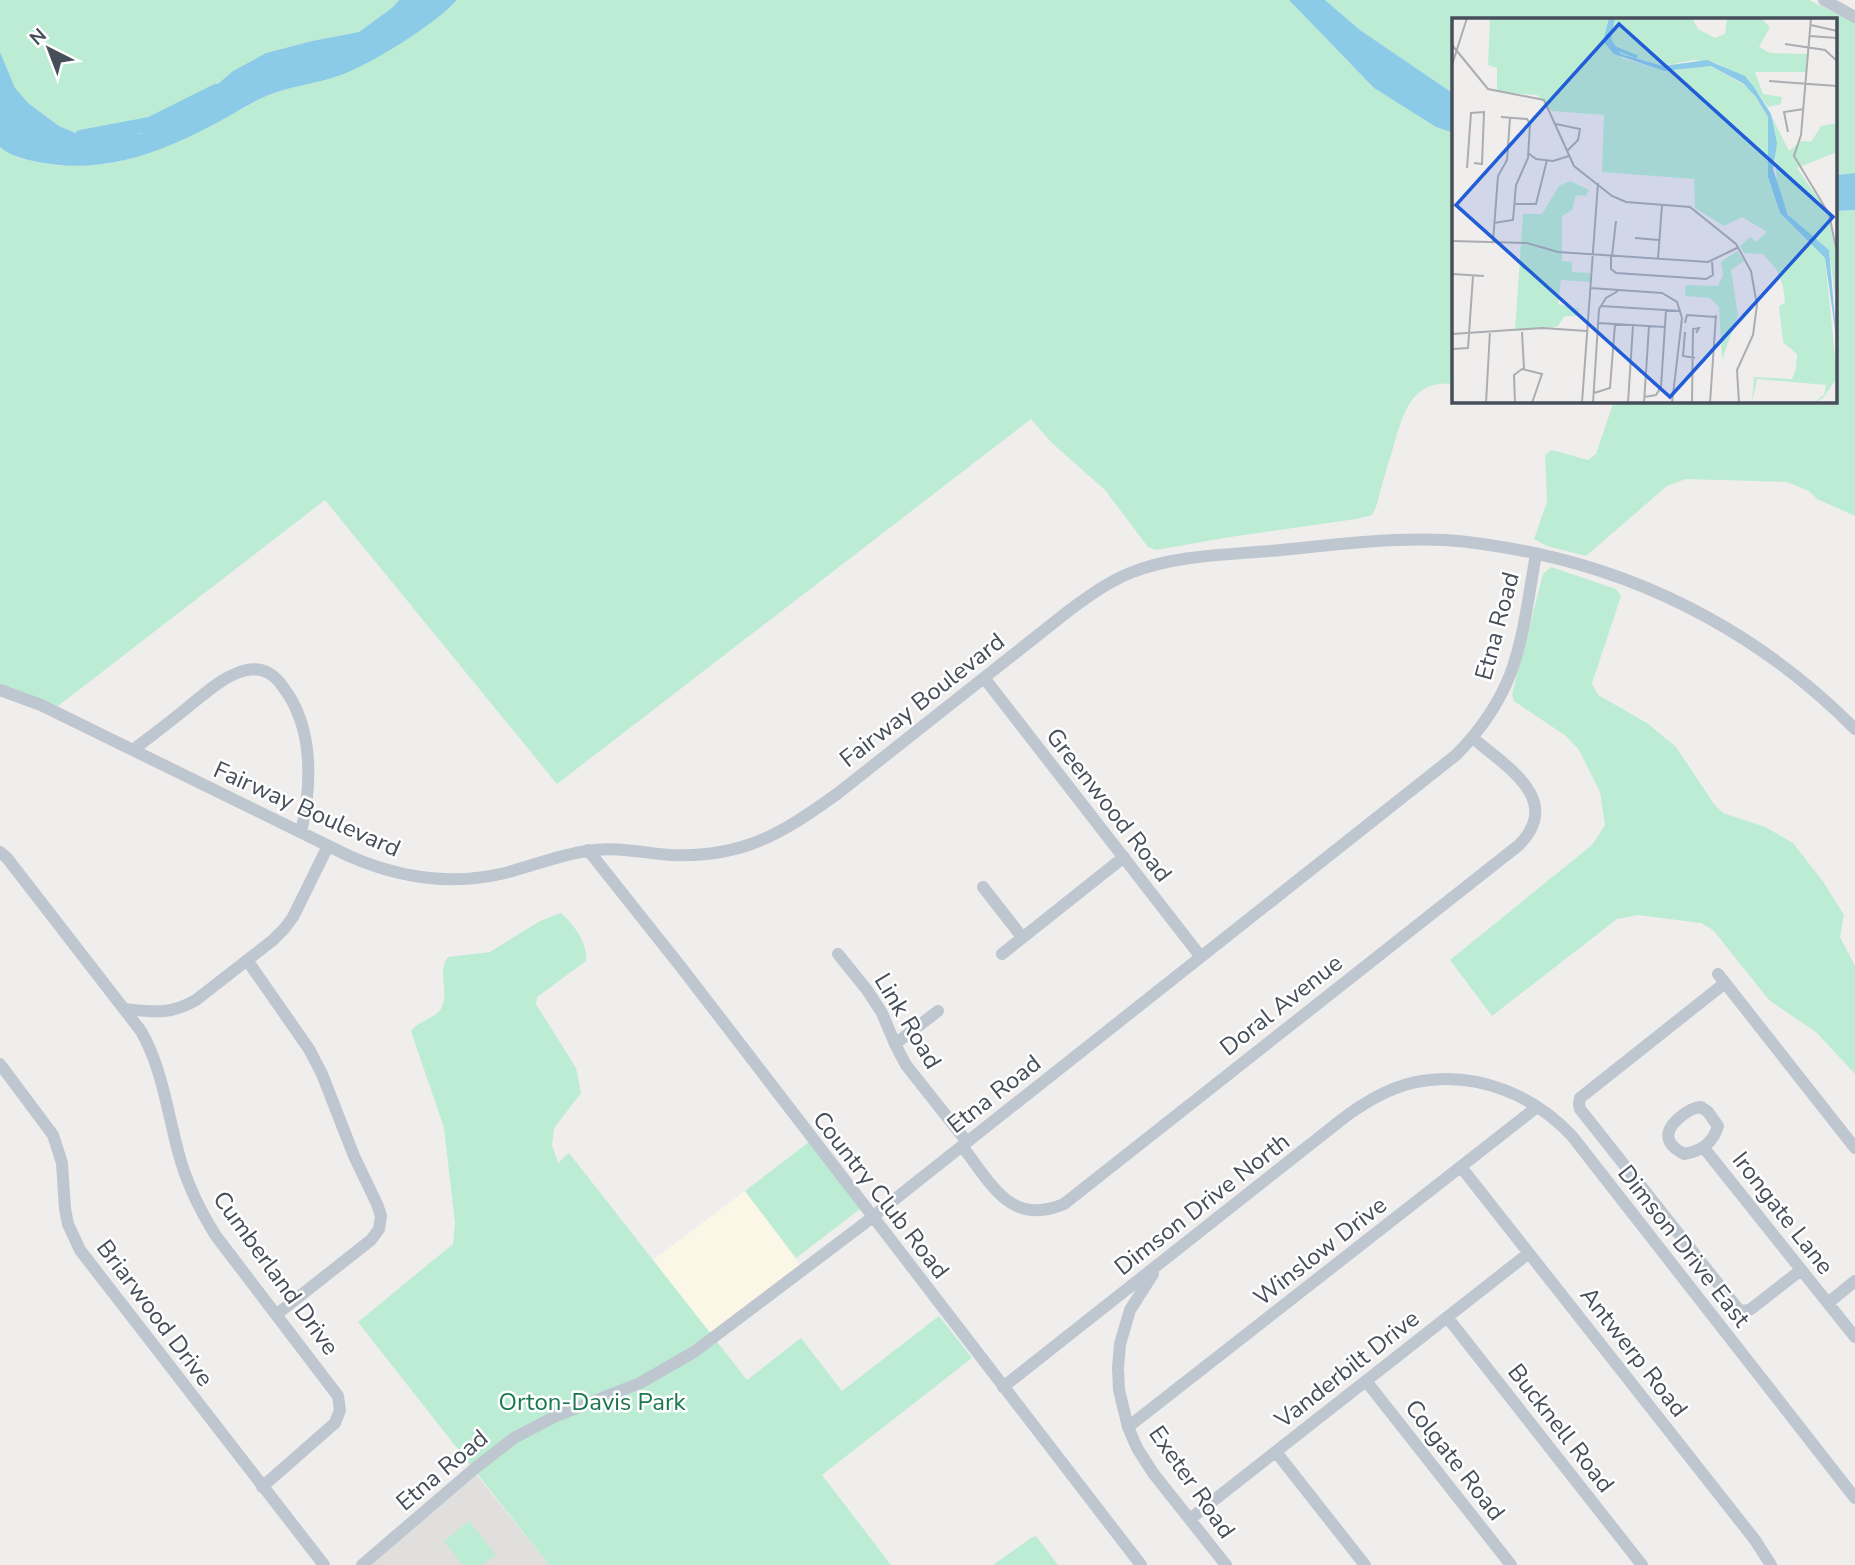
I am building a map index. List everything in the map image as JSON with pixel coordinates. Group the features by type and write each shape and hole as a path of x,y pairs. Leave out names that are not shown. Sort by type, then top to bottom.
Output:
{"street":[{"path":"1824,0 1855,17"},
{"name":"Fairway Boulevard","path":"0,690 34,702 363,862 401,874 447,880 488,876 588,850 707,854 737,849 775,835 837,794 1096,591 1130,573 1191,558 1338,544 1447,540 1562,559 1615,575 1701,613 1791,671 1855,729"},
{"name":"Etna Road","path":"362,1565 514,1438 554,1417 640,1383 682,1360 872,1217 1429,778 1473,738 1488,718 1510,674 1536,554"},
{"path":"133,750 224,680 250,670 268,672 288,694 304,731 308,780 301,832"},
{"name":"Greenwood Road","path":"985,678 1201,957"},
{"name":"Doral Avenue","path":"964,1144 999,1194 1018,1208 1042,1211 1064,1203 1519,845 1535,822 1532,794 1521,779 1473,738"},
{"path":"125,1009 154,1012 176,1010 196,1000 273,940 293,917 328,846"},
{"name":"Country Club Road","path":"588,850 1141,1565"},
{"name":"Cumberland Drive","path":"0,852 141,1031 159,1069 178,1153 201,1212 216,1236 335,1390 340,1410 330,1428 262,1486"},
{"path":"1002,954 1124,858"},
{"path":"983,887 1022,937"},
{"name":"Link Road","path":"838,954 882,1013 906,1065 964,1144"},
{"path":"247,960 309,1049 381,1216 379,1229 371,1240 276,1314"},
{"path":"1801,1270 1751,1309 1739,1310 1580,1109 1580,1098 1722,979 1855,1148"},
{"path":"895,1044 938,1011"},
{"name":"Briarwood Drive","path":"0,1064 53,1135 62,1163 68,1224 79,1250 324,1565"},
{"name":"Dimson Drive East","path":"1440,1079 1474,1081 1504,1089 1537,1107 1572,1136 1855,1498"},
{"name":"Dimson Drive North","path":"1003,1387 1366,1102 1404,1085 1440,1079"},
{"name":"Winslow Drive","path":"1128,1427 1537,1107"},
{"name":"Irongate Lane","path":"1704,1148 1855,1337"},
{"name":"Antwerp Road","path":"1461,1167 1755,1540 1770,1565"},
{"name":"Vanderbilt Drive","path":"1190,1519 1529,1253"},
{"name":"Exeter Road","path":"1159,1265 1130,1310 1120,1344 1119,1390 1128,1427 1137,1448 1153,1473 1226,1565"},
{"path":"1828,1303 1855,1281"},
{"name":"Bucknell Road","path":"1447,1317 1642,1565"},
{"name":"Colgate Road","path":"1366,1381 1511,1565"},
{"path":"1276,1452 1365,1565"}],"shaded area":[{"path":"745,1191 803,1269 714,1338 653,1260"},
{"path":"475,1473 549,1565 369,1565"}],"green space":[{"path":"0,0 399,0 359,32 266,53 233,71 197,102 139,134 78,134 59,126 28,103 14,88 0,52"},
{"path":"457,0 1289,0 1374,88 1436,127 1452,132 1452,384 1427,387 1411,402 1401,423 1372,515 1156,550 1148,547 1105,490 1051,442 1031,419 557,784 325,500 58,706 0,684 0,147 18,158 61,166 106,164 205,129 266,96 302,84"},
{"path":"1325,0 1809,0 1855,23 1855,173 1838,175 1838,18 1452,18 1452,93 1360,30"},
{"path":"1855,210 1855,516 1787,482 1686,479 1667,486 1586,556 1547,546 1534,539 1547,502 1545,455 1552,450 1588,460 1596,454 1614,402 1838,402 1838,211"},
{"path":"1551,567 1616,589 1621,596 1592,683 1598,695 1647,723 1676,747 1714,804 1723,813 1765,827 1793,843 1824,883 1844,915 1840,937 1855,966 1855,1074 1816,1032 1769,1000 1713,930 1701,923 1638,915 1617,919 1492,1016 1450,960 1592,845 1605,825 1600,792 1579,750 1566,736 1514,701 1512,694 1543,574"},
{"name":"Orton-Davis Park","path":"561,913 579,935 585,948 586,961 537,997 536,1004 576,1068 581,1093 554,1128 552,1145 558,1163 569,1153 747,1380 801,1338 842,1391 939,1316 972,1358 822,1475 891,1565 549,1565 358,1322 453,1244 455,1223 444,1128 411,1031 442,1007 443,969 448,957 490,952 540,921"},
{"path":"809,1142 860,1209 796,1258 745,1191"},
{"path":"469,1521 496,1555 482,1565 463,1565 444,1541"},
{"path":"1036,1536 1058,1565 993,1565 1031,1538"}],"water":[{"path":"399,0 457,0 419,32 354,69 264,97 211,126 146,154 106,164 65,165 21,158 0,147 0,52 15,88 28,103 59,126 78,134 139,134 197,102 233,71 266,53 359,32"},
{"path":"1289,0 1325,0 1360,30 1452,93 1452,132 1436,127 1374,88"},
{"path":"1855,173 1855,210 1838,211 1838,175"}],"waterway":[{"path":"81,137 150,124 216,91"}]}
